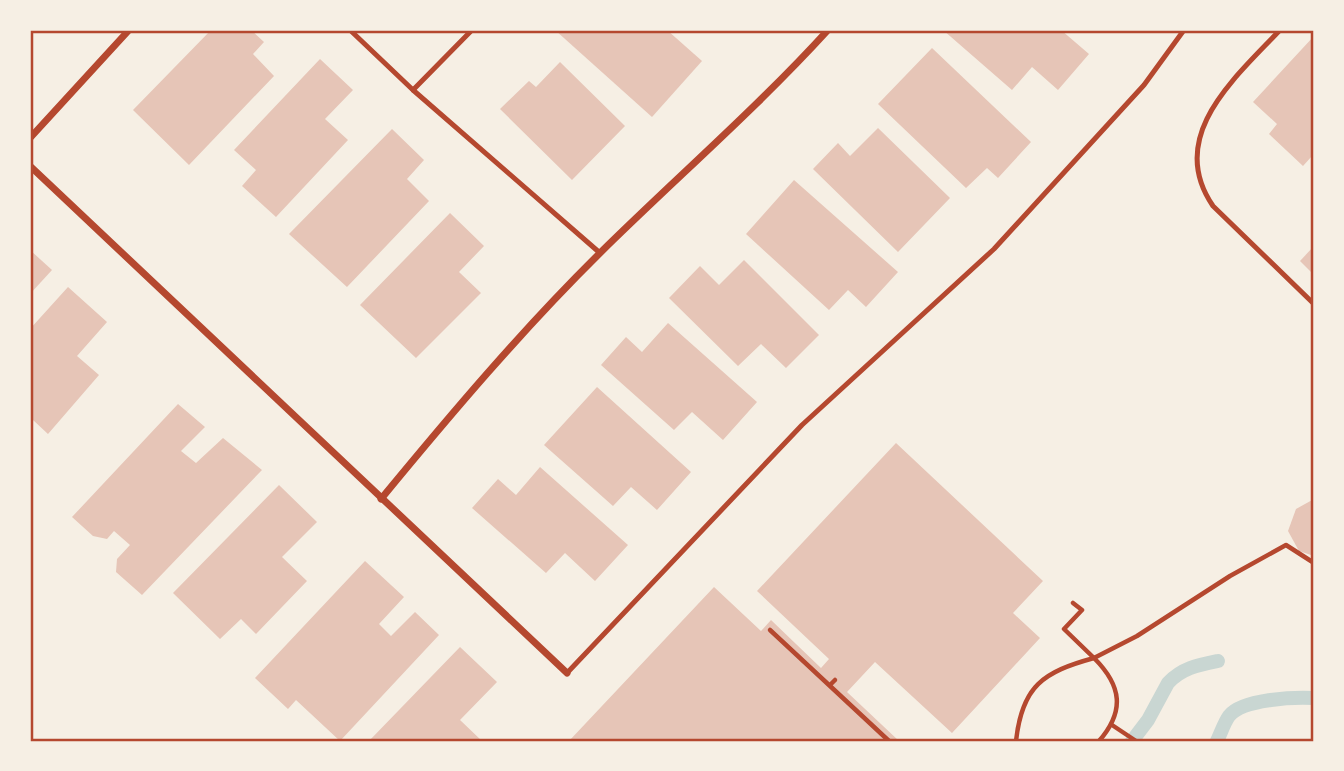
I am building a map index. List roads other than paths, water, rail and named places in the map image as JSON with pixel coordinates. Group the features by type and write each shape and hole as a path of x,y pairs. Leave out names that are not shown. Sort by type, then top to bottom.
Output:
{"street":[{"path":"30,138 130,30"},
{"path":"381,499 465,397 600,253 776,86 828,30"},
{"path":"30,166 567,673"}],"lane":[{"path":"350,30 413,90 600,253"},
{"path":"413,90 472,30"},
{"path":"567,673 802,425 994,248 1144,85 1184,30"},
{"path":"1280,30 1227,87 1209,112 1198,149 1199,174 1202,188 1213,206 1314,304"}],"waterway":[{"path":"1132,741 1173,678 1191,668 1218,661"},
{"path":"1217,741 1229,716 1245,706 1282,699 1314,698"}]}
